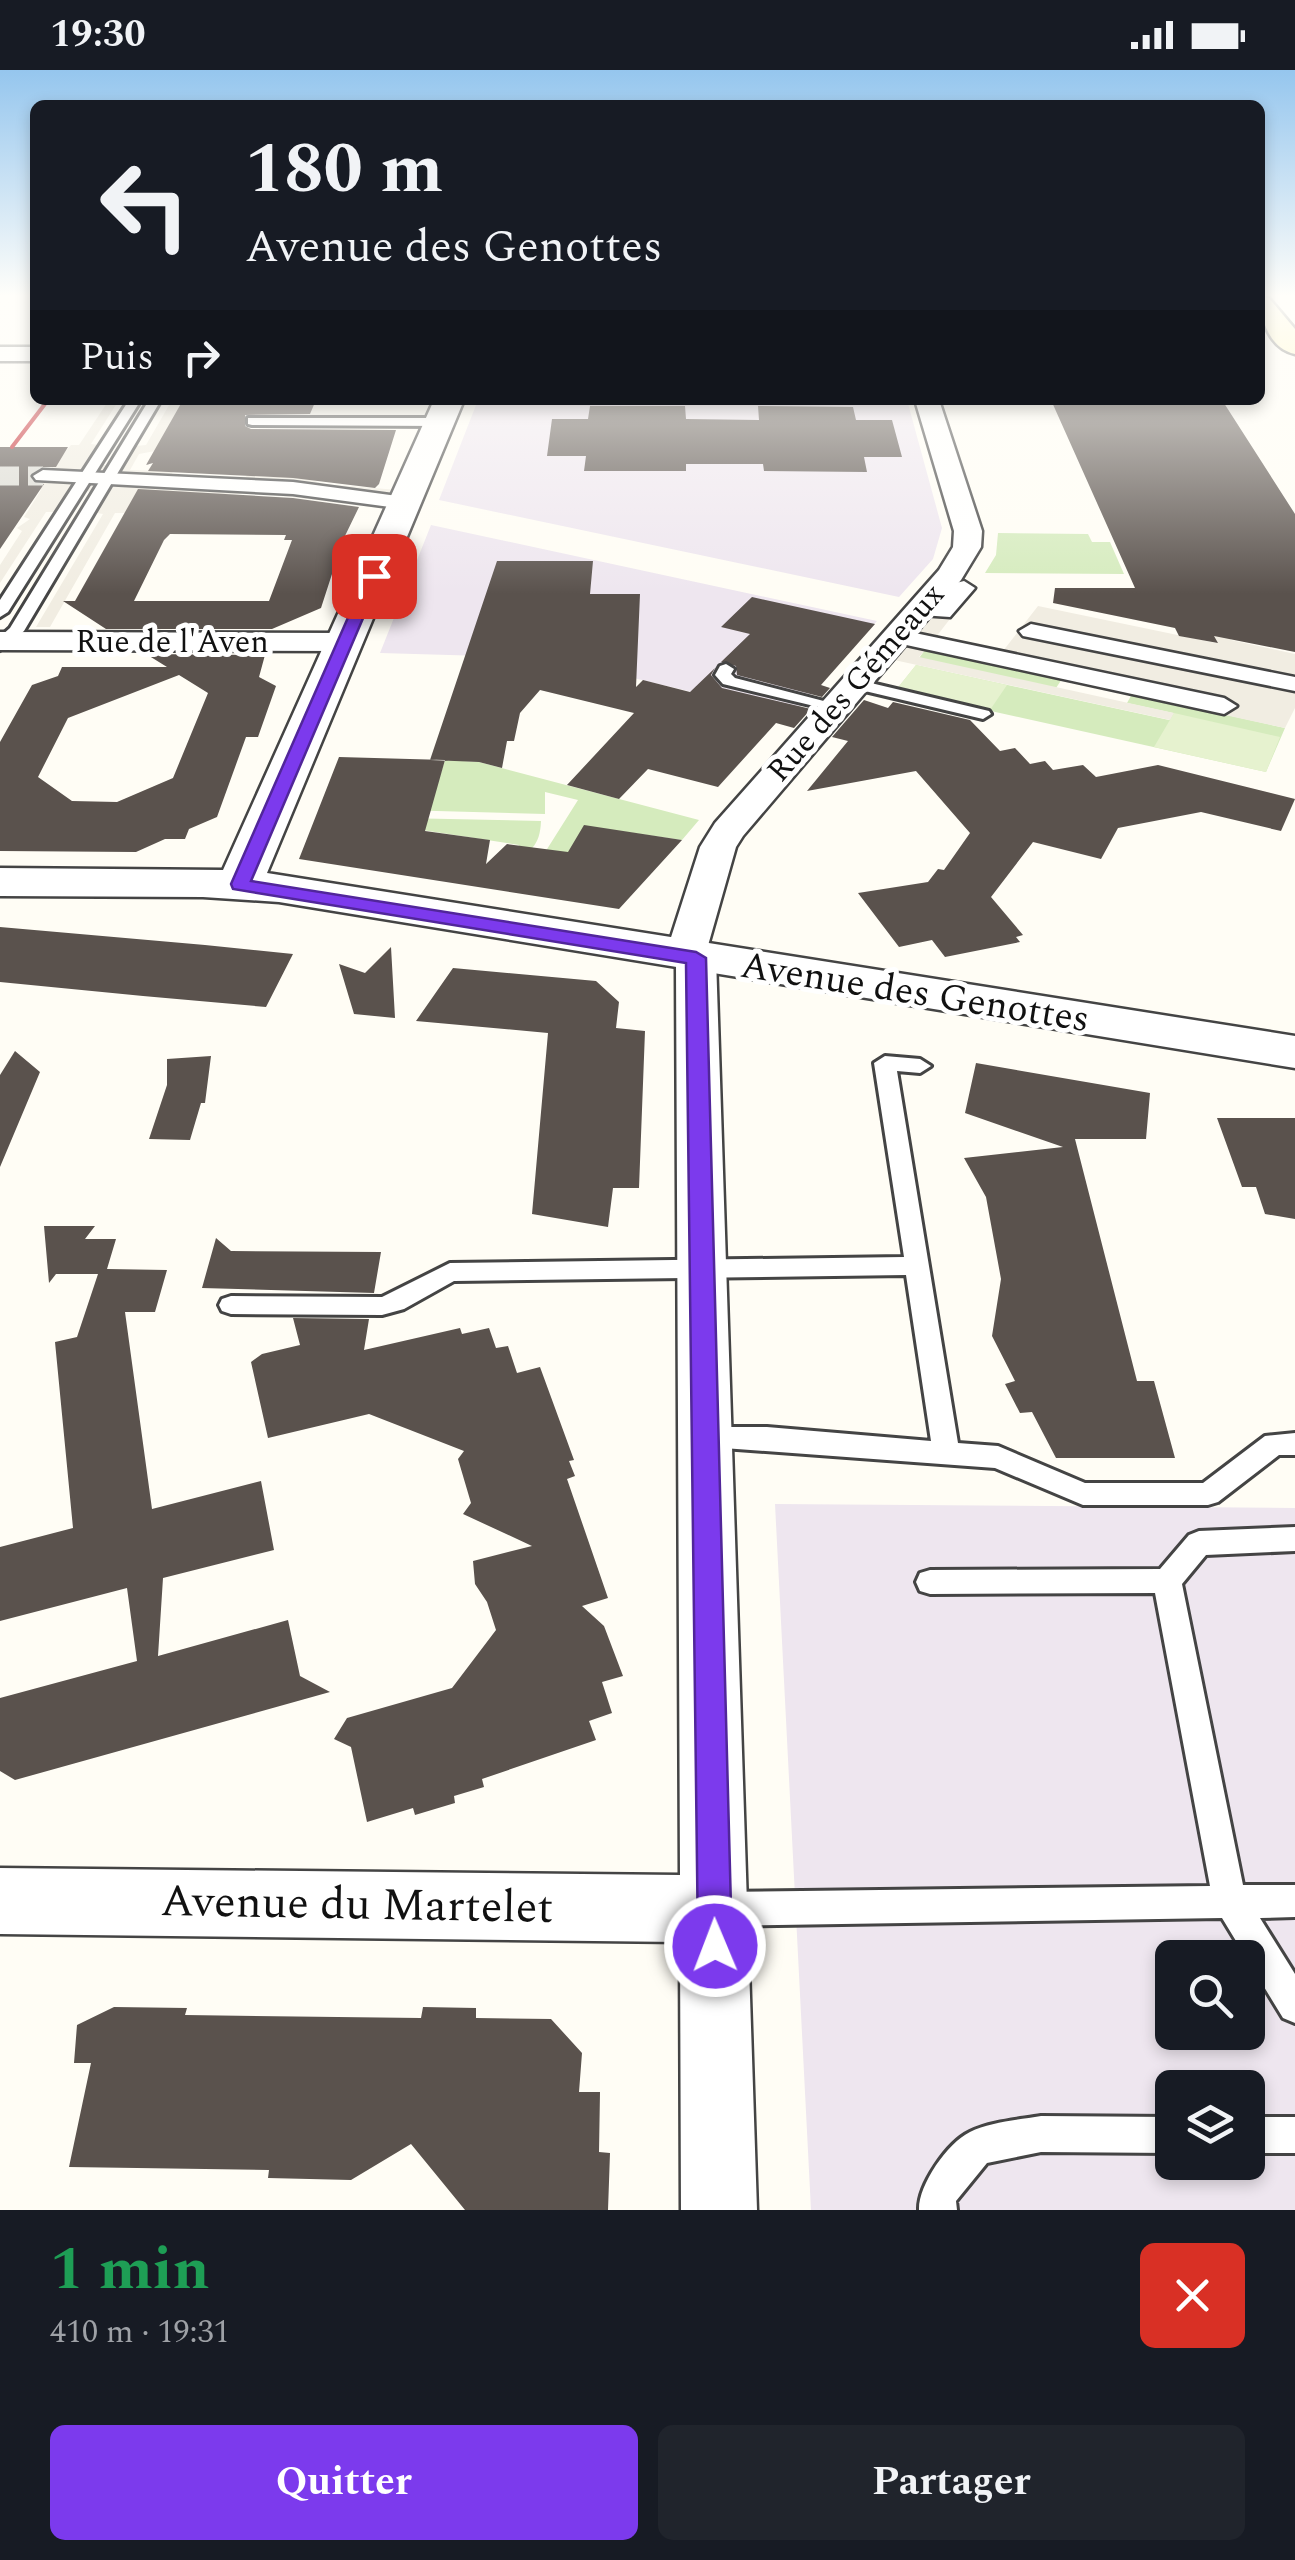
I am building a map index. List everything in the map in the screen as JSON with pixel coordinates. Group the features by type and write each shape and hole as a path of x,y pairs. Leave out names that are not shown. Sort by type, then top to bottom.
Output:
{"street":[{"name":"Rue des Gémeaux","path":"719,2210 705,1438 690,957 718,848 845,695 908,638 932,610 967,547 969,536 929,405"},
{"path":"240,884 345,642 398,503 445,411"},
{"path":"43,476 293,488 398,503"},
{"path":"932,610 964,588"},
{"path":"1010,660 1038,621 1180,662 1295,684"},
{"name":"Rue de l'Aven","path":"1,635 345,642"},
{"path":"908,638 1224,706"},
{"path":"1102,680 1180,662 1194,638"},
{"name":"Avenue des Genottes","path":"0,882 240,884 1295,1052"},
{"name":"Avenue du Martelet","path":"0,1902 714,1909"}],"lane":[{"path":"1,635 16,631 133,405"},
{"path":"1,635 96,479 151,405"},
{"path":"339,421 347,405"},
{"path":"252,421 339,421 445,411"},
{"path":"726,670 723,675 730,681 983,714"},
{"path":"920,1066 885,1064 947,1455"},
{"path":"231,1305 382,1306 395,1304 450,1272 701,1272 918,1266"},
{"path":"705,1438 767,1438 998,1456 1083,1494 1208,1494 1274,1444 1295,1444"},
{"path":"930,1582 1166,1581 1198,1544 1295,1539"},
{"path":"1166,1581 1230,1901 1295,2006"},
{"path":"714,1909 1295,1900"},
{"path":"938,2210 937,2194 976,2147 1041,2134 1155,2135"},
{"path":"1265,2135 1295,2136"}],"shaded area":[{"path":"106,405 116,405 91,444 99,445 87,465 124,465 136,446 146,445 169,405 180,405 155,451 139,454 130,470 173,471 171,477 246,477 254,460 324,484 398,490 389,509 265,494 161,494 127,513 115,513 50,627 36,627 103,514 97,513 109,492 69,491 55,512 46,512 0,583 0,565 22,531 17,528 30,519 24,517 41,490 36,486 71,445 79,445"},
{"path":"476,405 908,405 942,528 933,559 899,597 439,500"},
{"path":"431,525 877,621 792,716 550,658 380,653"},
{"path":"949,582 974,588 936,637 1003,651 1038,606 1216,643 1213,633 1229,634 1231,640 1295,654 1295,708 1285,728 925,650 919,657 1174,713 1170,720 885,658"},
{"path":"775,1504 1295,1508 1295,2210 811,2210"}],"green space":[{"path":"998,533 1088,534 1092,542 1110,542 1124,574 985,573 996,555"},
{"path":"925,650 1062,679 1056,688 919,658"},
{"path":"916,665 1169,720 1173,713 1127,703 1132,694 1285,728 1266,772 896,690"},
{"path":"916,665 1007,685 990,710 896,690"},
{"path":"1174,713 1280,737 1266,772 1154,747"},
{"path":"445,760 479,762 699,820 682,840 584,826 548,888 525,884 578,800 545,792 545,814 400,810 440,776"},
{"path":"401,818 541,821 539,837 532,848 508,864 519,845 396,826"}],"building":[{"path":"180,405 314,405 310,414 245,415 245,426 251,429 396,430 375,488 293,478 148,471 153,463 146,465"},
{"path":"1053,405 1225,405 1295,514 1295,652 1214,636 1218,643 1179,636 1175,628 1053,603 1055,588 1135,588"},
{"path":"590,406 685,406 686,419 759,420 758,406 853,407 856,420 892,420 902,457 864,457 867,472 764,471 763,464 686,464 686,471 584,471 586,456 547,456 552,419 588,419"},
{"path":"0,447 68,447 56,467 41,467 29,475 33,482 44,484 0,549"},
{"path":"138,489 293,498 359,507 343,540 321,608 272,629 106,629 63,601 75,601","holes":["170,534 286,535 284,540 292,540 269,601 134,601"]},
{"path":"497,561 593,561 590,594 640,594 636,687 643,680 690,692 715,668 711,675 722,688 811,709 794,728 776,723 718,787 648,769 619,799 567,785 634,713 540,690 520,713 514,741 507,741 502,768 479,762 430,760"},
{"path":"752,597 875,624 821,685 830,688 822,697 737,675 736,666 721,662 750,634 721,627"},
{"path":"146,654 265,655 259,677 276,686 258,737 246,737 217,817 189,829 185,839 165,839 136,852 0,851 0,742 32,685 58,676 62,667 167,667","holes":["179,675 208,693 173,778 117,802 72,801 38,777 68,718"]},
{"path":"864,700 888,708 893,702 970,720 1000,751 1015,748 1030,764 1045,761 1053,770 1083,765 1096,777 1158,765 1295,799 1281,831 1201,812 1118,828 1101,859 1033,842 991,897 1023,935 1016,937 1020,942 945,957 932,940 899,947 858,893 928,882 938,869 944,870 970,833 916,771 807,791 848,741 832,737"},
{"path":"339,757 445,760 425,831 490,840 486,864 507,844 568,852 584,825 682,840 619,909 299,859"},
{"path":"0,927 293,954 266,1007 143,996 0,982"},
{"path":"391,947 395,1018 354,1014 339,964 365,973"},
{"path":"453,968 596,981 619,1002 616,1028 645,1031 639,1188 613,1188 608,1227 532,1214 548,1033 416,1021"},
{"path":"15,1051 40,1072 0,1167 0,1075"},
{"path":"211,1056 205,1103 201,1103 190,1140 149,1139 167,1085 167,1059"},
{"path":"976,1063 1150,1093 1146,1139 1075,1139 1137,1381 1154,1381 1175,1458 1056,1458 1032,1412 1020,1413 1005,1384 1015,1381 992,1336 1001,1279 986,1197 964,1158 1063,1147 965,1113"},
{"path":"1217,1118 1295,1118 1295,1219 1265,1214 1256,1187 1242,1187"},
{"path":"44,1226 95,1226 85,1239 116,1239 107,1269 167,1270 155,1312 125,1312 152,1509 261,1481 274,1550 163,1578 158,1656 288,1620 300,1676 330,1692 15,1780 0,1771 0,1698 137,1661 127,1588 0,1621 0,1547 73,1528 55,1342 77,1337 98,1274 56,1274 49,1283"},
{"path":"216,1238 231,1251 381,1252 374,1293 202,1288"},
{"path":"293,1318 369,1319 364,1350 460,1328 462,1334 489,1328 496,1348 508,1346 517,1373 540,1367 574,1460 569,1461 575,1476 567,1479 608,1598 582,1606 604,1626 623,1676 602,1682 612,1713 589,1721 596,1740 482,1779 484,1787 454,1796 455,1803 415,1815 413,1808 367,1822 351,1747 334,1739 347,1718 452,1688 496,1630 487,1602 475,1584 473,1561 532,1546 463,1514 471,1503 458,1459 464,1451 369,1414 268,1438 251,1362 262,1354 300,1345"},
{"path":"114,2007 187,2008 185,2015 421,2018 423,2007 476,2008 476,2018 551,2019 582,2053 579,2092 600,2092 599,2152 610,2153 608,2210 465,2210 411,2144 351,2180 268,2178 269,2170 69,2167 91,2063 74,2063 77,2025"}],"tunnel":[{"path":"0,476 43,476"}],"railway":[{"path":"12,447 44,405"}],"route":[{"path":"374,576 240,884 696,958 715,1946"}]}
